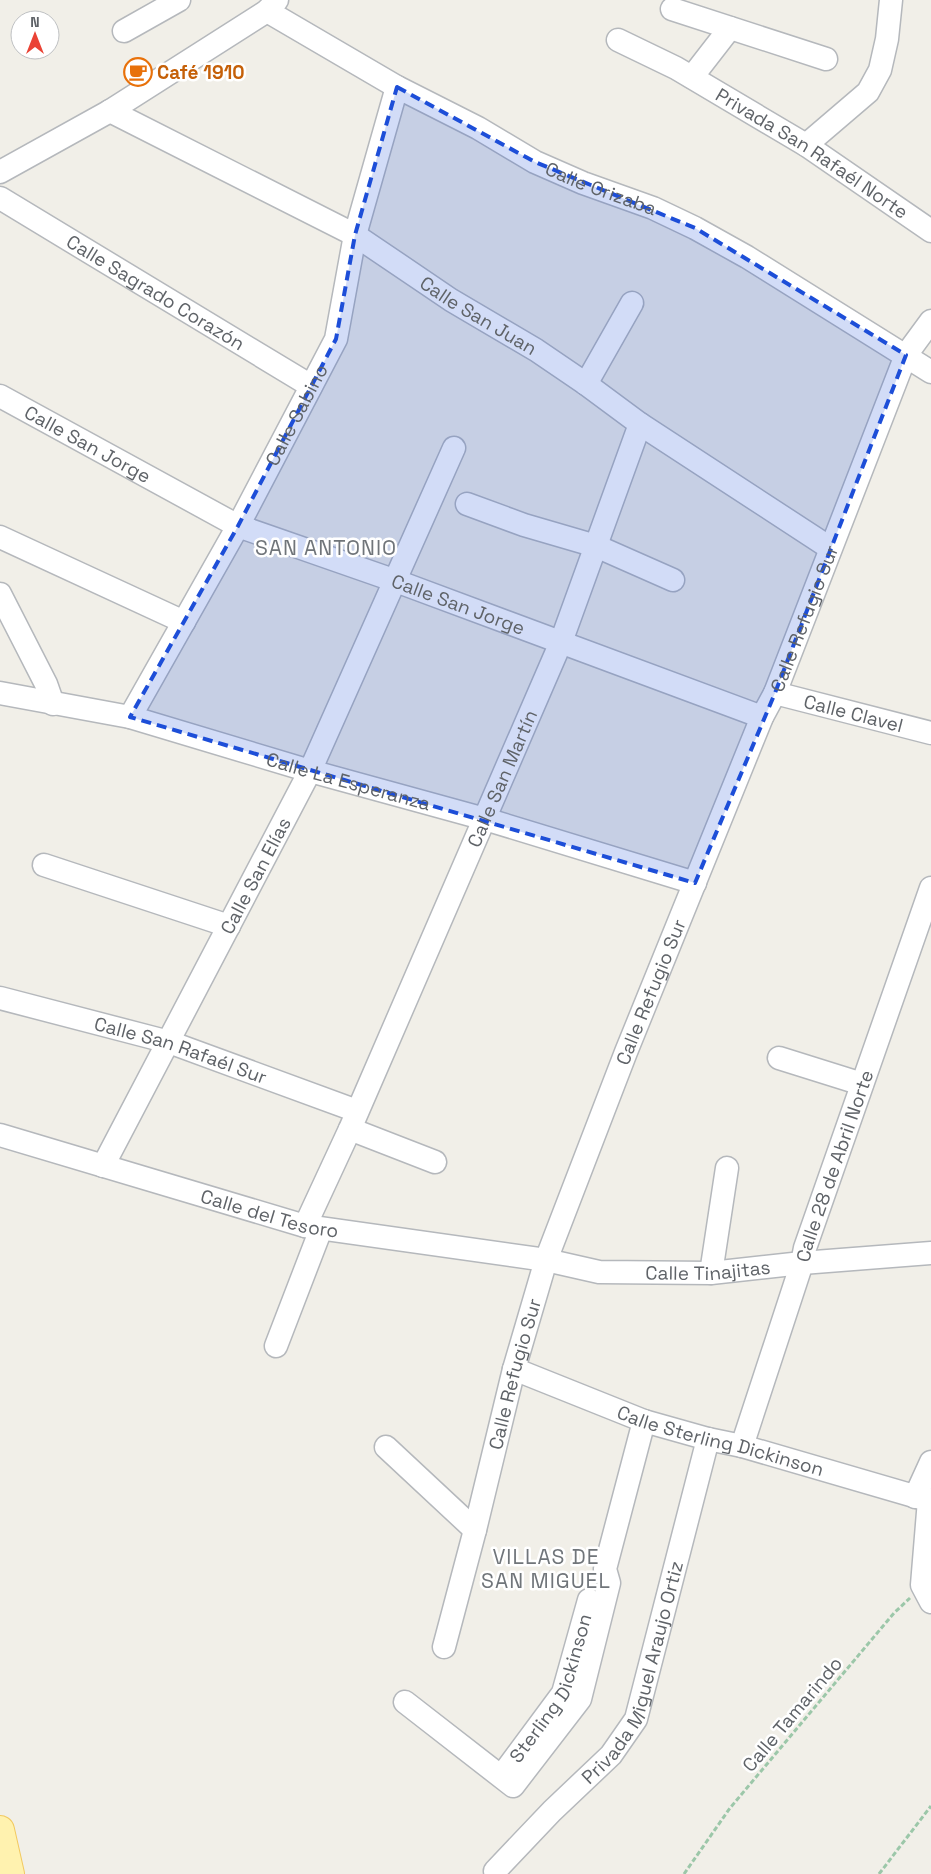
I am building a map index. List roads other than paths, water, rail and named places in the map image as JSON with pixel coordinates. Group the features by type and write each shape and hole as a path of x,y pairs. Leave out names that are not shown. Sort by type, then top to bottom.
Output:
{"main road":[{"path":"0,1830 10,1874"}],"street":[{"path":"124,31 179,0"},
{"path":"806,145 868,92 880,70 887,39 891,0"},
{"path":"0,172 110,111 272,6"},
{"name":"Calle Orizaba","path":"272,6 397,87 478,128 535,162 583,183 653,208 748,257 931,372"},
{"path":"672,10 826,59"},
{"path":"692,77 730,28"},
{"name":"Privada San Rafaél Norte","path":"618,40 676,68 806,145 931,231"},
{"name":"Calle Sabino","path":"130,717 238,526 336,339 355,235 397,87"},
{"name":"Calle San Juan","path":"110,111 355,235 451,300 536,350 640,424 830,548"},
{"name":"Calle Sagrado Corazón","path":"0,198 311,386"},
{"path":"586,384 632,303"},
{"name":"Calle Refugio Sur","path":"444,1647 514,1370 546,1260 626,1052 694,883 762,718 775,693 906,355 931,321"},
{"name":"Calle San Jorge","path":"0,396 238,526 396,581 762,718"},
{"name":"Calle San Martín","path":"276,1346 313,1228 354,1120 560,642 640,424"},
{"name":"Calle San Elías","path":"102,1166 169,1042 310,771 454,448"},
{"path":"467,504 524,525 596,546 674,580"},
{"path":"0,537 184,622"},
{"path":"0,594 46,684 53,704"},
{"name":"Calle La Esperanza","path":"0,693 130,717 310,771 485,819 694,883"},
{"name":"Calle Clavel","path":"775,693 931,733"},
{"path":"44,864 230,926"},
{"name":"Calle 28 de Abril Norte","path":"742,1446 802,1263 805,1248 931,888"},
{"name":"Calle San Rafaél Sur","path":"0,998 169,1042 354,1120"},
{"path":"778,1058 862,1084"},
{"path":"354,1120 435,1162"},
{"name":"Calle del Tesoro","path":"0,1135 313,1228 546,1260"},
{"path":"711,1273 727,1168"},
{"name":"Calle Tinajitas","path":"546,1260 599,1272 711,1273 802,1263 931,1253"},
{"name":"Calle Sterling Dickinson","path":"514,1370 644,1420 925,1499"},
{"name":"Sterling Dickinson","path":"405,1702 513,1786 572,1696 644,1420"},
{"name":"Privada Miguel Araujo Ortiz","path":"495,1871 611,1755 636,1719 708,1439"},
{"path":"386,1447 475,1530"},
{"path":"927,1593 928,1549 925,1499 931,1462"}],"place":[{"name":"Café 1910","path":"138,72"}],"district":[{"name":"SAN ANTONIO","path":"326,548"},
{"name":"VILLAS DE SAN MIGUEL","path":"546,1569"}]}
